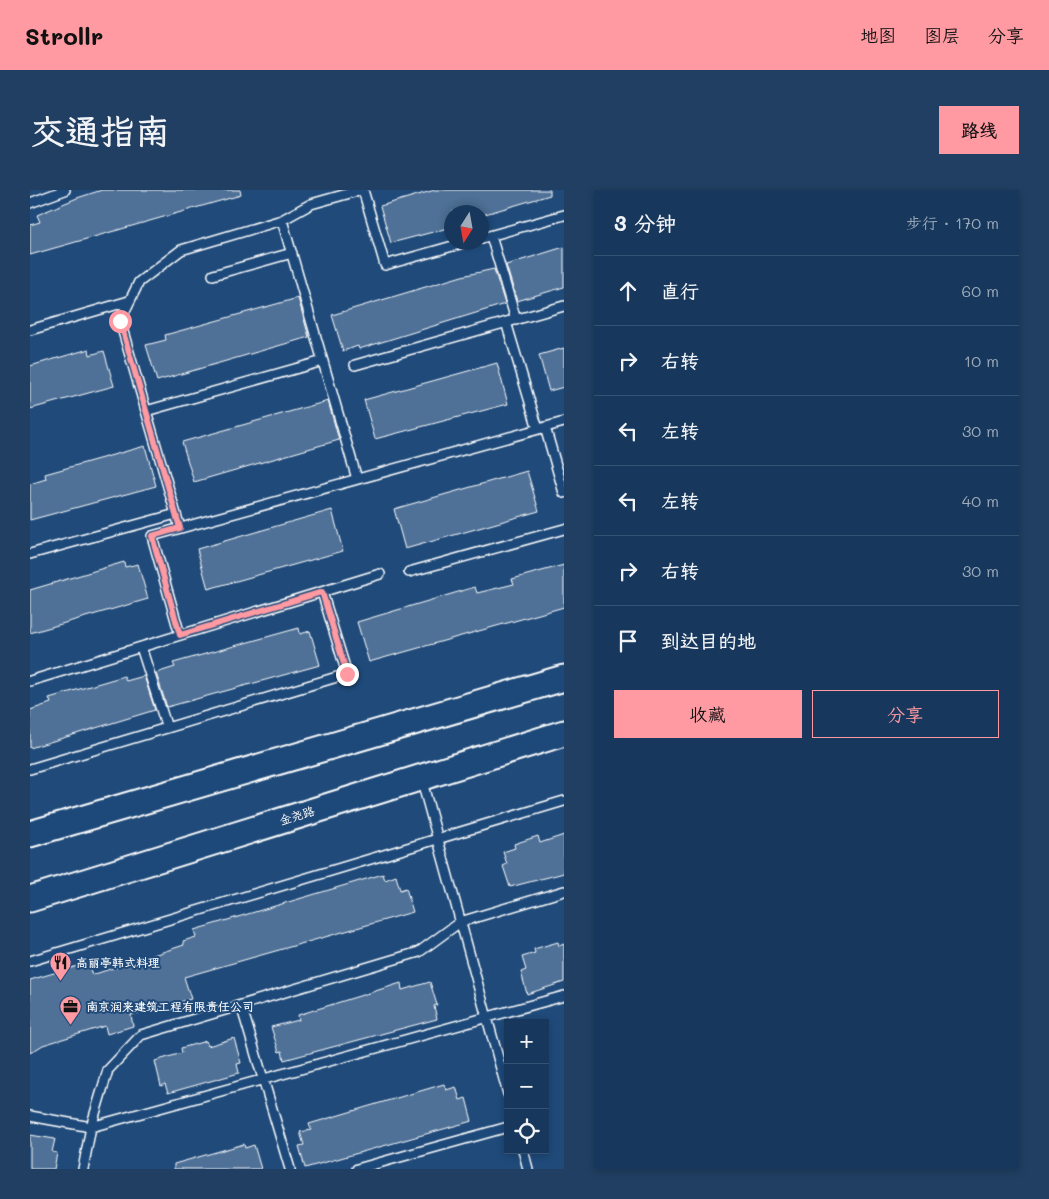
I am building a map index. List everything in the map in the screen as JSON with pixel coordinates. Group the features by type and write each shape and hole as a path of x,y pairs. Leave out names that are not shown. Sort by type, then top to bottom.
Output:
{"main road":[{"path":"30,834 564,678"},
{"name":"金尧路","path":"30,899 564,733"}],"lane":[{"path":"30,203 65,190"},
{"path":"180,528 120,321 139,282 181,250 282,220 310,204 362,190 384,265 444,248"},
{"path":"489,236 564,216"},
{"path":"282,220 357,479"},
{"path":"489,245 516,320"},
{"path":"213,275 292,253"},
{"path":"30,330 130,301"},
{"path":"355,366 564,306"},
{"path":"506,322 564,493"},
{"path":"146,411 323,361"},
{"path":"180,635 152,536 564,422"},
{"path":"30,554 176,514"},
{"path":"409,572 564,529"},
{"path":"30,681 380,574"},
{"path":"30,770 347,674 322,592"},
{"path":"141,647 167,728"},
{"path":"420,778 504,1080"},
{"path":"30,961 564,801"},
{"path":"83,1169 91,1127 108,1070 140,1035 419,952 460,922 564,891"},
{"path":"30,1116 91,1127 564,996"},
{"path":"241,1005 290,1169"},
{"path":"357,1169 504,1128"},
{"path":"524,1154 528,1169"}],"building":[{"path":"102,190 240,190 241,195 30,255 30,225 40,222 37,215 77,198"},
{"path":"435,190 550,190 550,195 489,213 489,205 444,205 444,229 391,243 380,206"},
{"path":"564,247 564,287 517,301 506,265"},
{"path":"494,269 505,304 359,349 358,346 343,351 332,315 462,276"},
{"path":"298,298 309,337 157,381 146,345 166,340 165,335"},
{"path":"564,348 564,387 549,391 539,355"},
{"path":"89,349 90,355 104,351 114,386 30,409 30,366"},
{"path":"497,363 508,404 375,439 364,400"},
{"path":"328,401 339,440 194,482 182,442"},
{"path":"145,446 156,486 30,520 30,484 46,479 45,474"},
{"path":"527,471 539,511 405,549 394,509"},
{"path":"332,510 343,551 208,589 197,549"},
{"path":"124,562 125,567 138,564 148,599 30,633 30,590"},
{"path":"564,565 564,607 369,662 357,622 475,587 477,593 514,584 512,579"},
{"path":"299,628 300,634 310,631 320,665 167,707 156,673 175,667 173,663"},
{"path":"124,676 126,681 144,676 155,710 30,748 30,710 51,703 49,698"},
{"path":"564,835 564,873 510,887 503,866 507,864 503,852 515,848 514,844 538,836 540,843"},
{"path":"383,874 385,880 396,876 400,890 406,888 413,912 184,977 191,999 131,1015 133,1026 107,1034 105,1026 43,1045 30,1053 30,980 88,963 92,975 184,945 183,941 196,937 194,930"},
{"path":"558,942 559,946 564,944 564,982 527,994 521,972 526,970 522,957 535,953 534,949"},
{"path":"430,982 437,1005 434,1006 437,1019 284,1060 282,1051 279,1052 271,1027 299,1020 298,1015 401,983 402,990"},
{"path":"234,1038 241,1063 237,1064 239,1073 168,1093 165,1084 161,1086 155,1061 182,1053 181,1048 206,1041 208,1046"},
{"path":"444,1084 446,1090 456,1087 460,1100 466,1098 472,1121 305,1168 299,1146 304,1145 300,1132 311,1130 309,1124"},
{"path":"30,1135 55,1139 52,1152 57,1153 54,1169 30,1169"},
{"path":"244,1144 245,1148 254,1145 261,1169 174,1169 174,1164"}],"place":[{"name":"高丽亭韩式料理","path":"60,982"},
{"name":"南京润来建筑工程有限责任公司","path":"70,1026"}],"route":[{"path":"120,321 180,528 152,536 180,635 322,592 347,674"}]}
